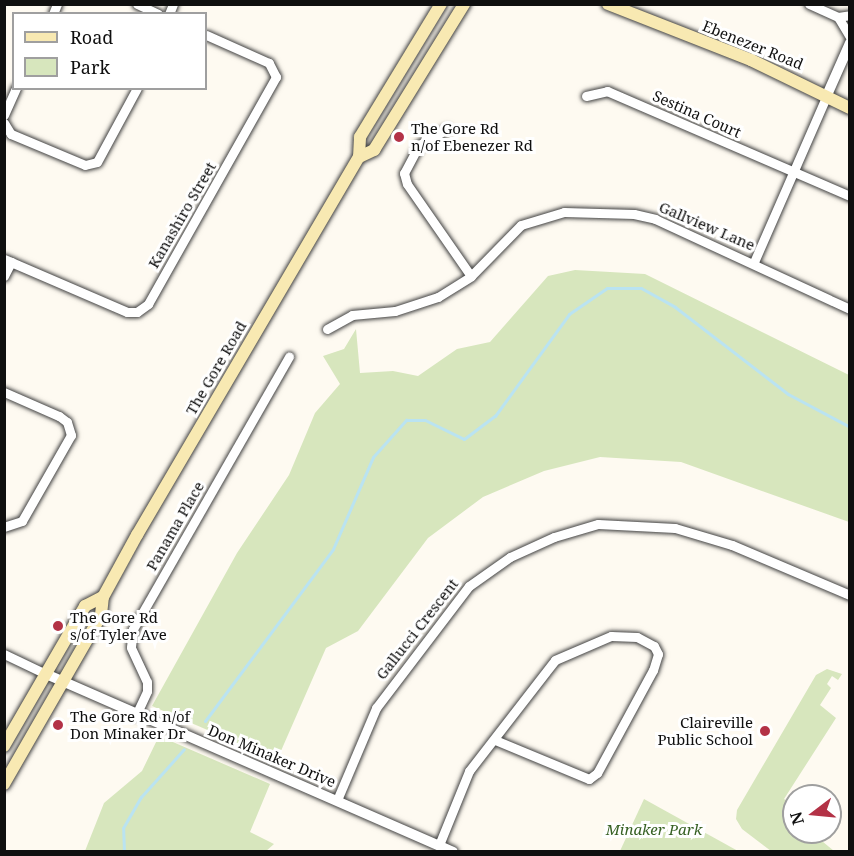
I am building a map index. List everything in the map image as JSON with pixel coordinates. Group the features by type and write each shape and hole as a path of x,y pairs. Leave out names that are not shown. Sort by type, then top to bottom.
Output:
{"main road":[{"name":"The Gore Road","path":"4,784 101,615 103,597 359,157 360,137 441,4"},
{"name":"The Gore Road","path":"359,157 374,150 464,4"},
{"name":"Ebenezer Road","path":"608,4 731,51 827,95 849,108"},
{"name":"The Gore Road","path":"4,746 85,606 103,597"}],"street":[{"path":"137,4 154,12"},
{"path":"809,4 838,17 849,15"},
{"path":"838,17 849,37"},
{"name":"Kanashiro Street","path":"8,260 127,312 137,312 148,304 276,77 269,63 207,35"},
{"path":"754,262 849,43"},
{"path":"4,115 15,90"},
{"path":"4,123 11,134 85,165 97,162 136,90"},
{"name":"Sestina Court","path":"586,96 607,91 794,172"},
{"path":"447,129 419,145 404,173 407,184 471,276"},
{"path":"794,172 849,196"},
{"name":"Gallview Lane","path":"327,329 352,315 395,311 425,303 471,276 514,230 540,216 564,212 641,215 754,262 849,309"},
{"path":"4,276 8,260"},
{"name":"Panama Place","path":"136,715 147,691 147,682 130,647 133,629 289,357"},
{"path":"4,392 59,416 67,422 71,435 22,521 4,527"},
{"name":"Gallucci Crescent","path":"337,800 376,708 469,586 502,561 554,537 598,524 675,528 732,545 849,595"},
{"path":"439,845 469,771 555,660 611,636 637,636 654,646 658,654 653,670 597,773 589,779 495,740"},
{"path":"4,654 46,674"},
{"name":"Don Minaker Drive","path":"46,674 136,715 222,749 453,852"}],"green space":[{"path":"575,270 645,274 849,375 849,522 681,462 600,457 544,471 483,497 428,538 358,631 326,648 277,760 152,706 237,553 289,475 315,413 340,384 323,356 344,349 356,329 360,373 393,371 418,376 457,349 490,342 548,276"},
{"path":"827,669 842,674 838,680 832,676 827,684 831,688 820,705 836,718 794,784 782,784 782,844 826,844 834,851 771,851 742,829 736,819 737,810 816,675"},
{"path":"159,736 270,784 250,832 274,844 265,852 85,851 104,803 142,771"},
{"name":"Minaker Park","path":"644,799 738,851 620,851"}],"waterway":[{"path":"205,721 333,549 373,457 406,420 425,420 464,439 495,416 569,314 607,288 641,288 675,307 788,394 850,427"},
{"path":"124,852 123,828 141,797 184,749"}],"place":[{"name":"The Gore Rd n/of Ebenezer Rd","path":"399,137"},
{"name":"The Gore Rd s/of Tyler Ave","path":"58,626"},
{"name":"The Gore Rd n/of Don Minaker Dr","path":"58,725"},
{"name":"Claireville Public School","path":"765,731"}]}
